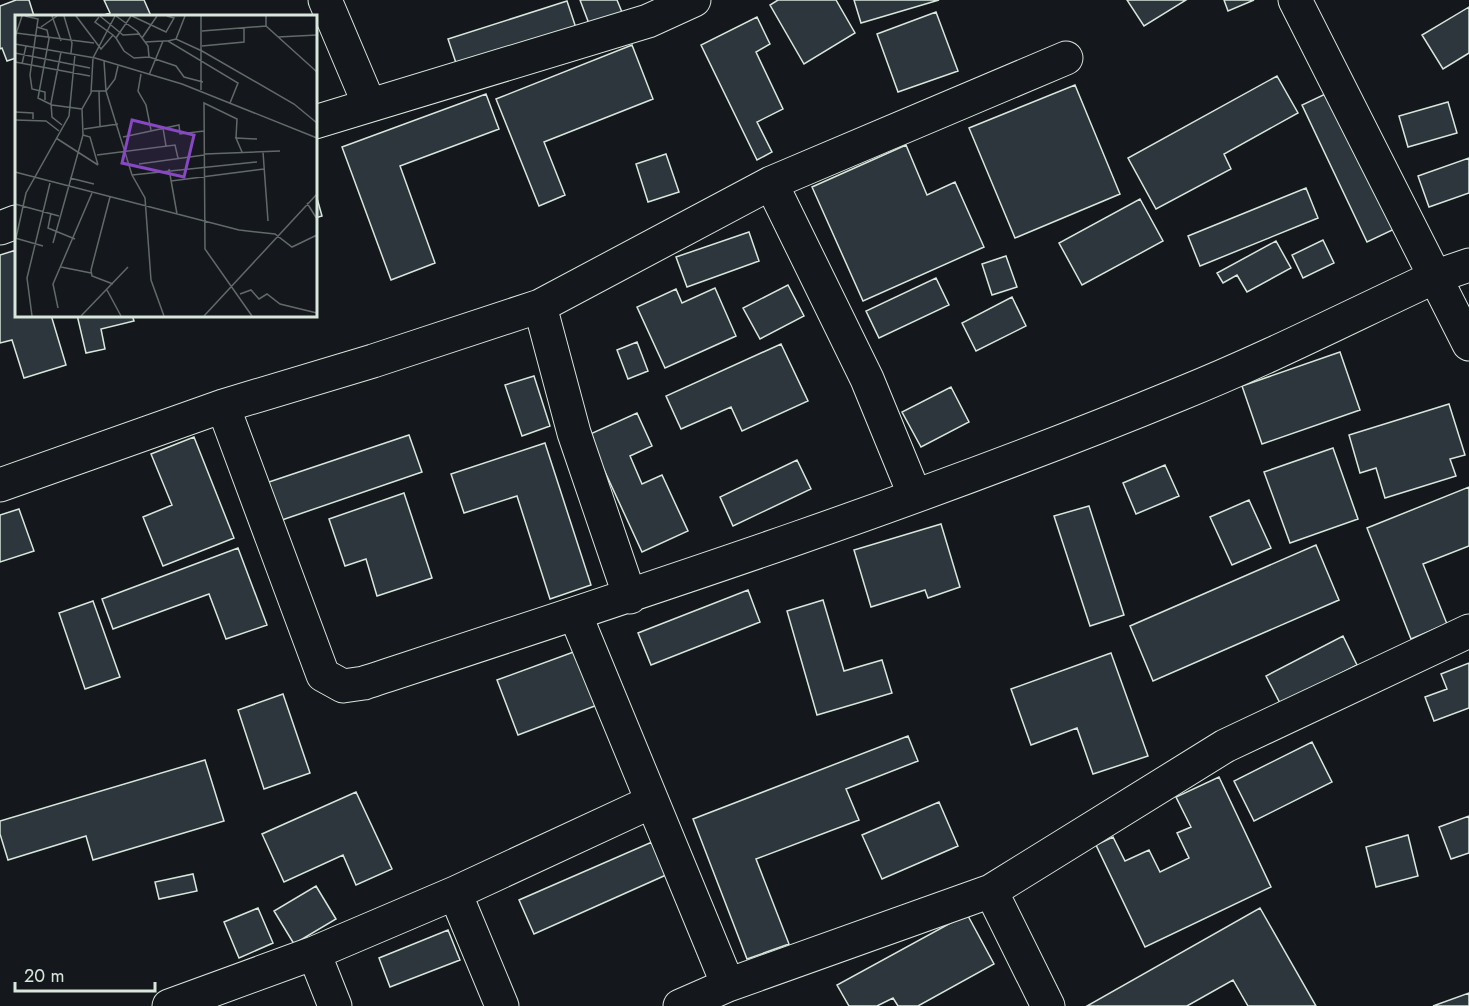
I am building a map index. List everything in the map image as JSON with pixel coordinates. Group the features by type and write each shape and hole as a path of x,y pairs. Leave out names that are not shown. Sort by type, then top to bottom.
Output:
{"street":[{"path":"325,0 369,104"},
{"path":"316,122 648,21 694,0"},
{"path":"1295,0 1399,209 1437,276 1469,344"},
{"path":"0,485 223,406 373,361 540,306 771,183 1066,58"},
{"path":"771,183 867,379 915,496"},
{"path":"0,228 15,222"},
{"path":"223,406 323,675 343,686 364,684 630,597 915,496 1182,393 1437,276 1469,265"},
{"path":"540,306 574,433 630,597"},
{"path":"574,614 728,985"},
{"path":"680,1006 728,985 991,891 1225,746 1469,631"},
{"path":"169,1006 314,953 455,892 651,802"},
{"path":"991,891 1048,1006"},
{"path":"455,892 502,1006"},
{"path":"314,953 335,1006"}],"building":[{"path":"16,0 29,0 34,15 15,15 15,58 7,61 2,48 0,49 0,6"},
{"path":"104,0 144,0 151,15 104,15 110,13"},
{"path":"580,0 617,0 624,17 591,29"},
{"path":"778,0 836,0 855,33 804,64 770,5"},
{"path":"854,0 939,0 861,23"},
{"path":"1127,0 1186,0 1144,26"},
{"path":"1224,0 1254,0 1228,11"},
{"path":"567,1 577,31 458,69 448,39"},
{"path":"1469,7 1469,53 1443,69 1422,35"},
{"path":"936,12 958,71 898,92 877,34"},
{"path":"757,17 770,44 756,52 783,109 757,122 772,152 757,160 701,45"},
{"path":"632,45 653,99 544,142 565,195 539,206 496,99"},
{"path":"1277,76 1298,113 1224,154 1231,169 1156,209 1128,158"},
{"path":"1075,85 1120,194 1015,238 969,128"},
{"path":"1338,88 1403,225 1367,242 1302,105"},
{"path":"486,94 499,129 400,166 435,263 391,280 342,147"},
{"path":"1448,102 1457,133 1408,147 1399,116"},
{"path":"906,145 927,195 955,182 984,247 863,301 812,187"},
{"path":"666,154 679,192 648,202 636,164"},
{"path":"1469,158 1469,193 1429,207 1418,176"},
{"path":"1306,188 1318,218 1200,266 1188,236"},
{"path":"316,195 322,216 316,218"},
{"path":"1140,199 1163,241 1082,285 1059,243"},
{"path":"749,232 759,261 687,287 676,257"},
{"path":"1323,240 1334,263 1303,278 1292,255"},
{"path":"1276,241 1291,268 1247,292 1237,275 1223,283 1217,273"},
{"path":"15,250 15,316 51,316 66,365 24,378 12,340 0,343 0,255"},
{"path":"1006,256 1017,287 992,295 982,264"},
{"path":"936,278 949,305 879,338 866,311"},
{"path":"788,285 804,316 760,339 743,308"},
{"path":"715,288 736,336 665,368 637,307 676,289 682,303"},
{"path":"1012,297 1026,326 976,351 962,323"},
{"path":"77,316 132,316 134,321 101,329 105,349 86,353"},
{"path":"637,342 648,371 628,379 617,350"},
{"path":"781,344 808,401 742,431 731,407 681,429 666,396"},
{"path":"1340,352 1360,410 1262,444 1242,386"},
{"path":"534,376 550,426 522,436 505,385"},
{"path":"951,387 969,422 921,447 902,412"},
{"path":"1449,404 1465,455 1450,459 1456,476 1385,498 1376,468 1360,473 1349,435"},
{"path":"637,413 652,446 630,456 642,484 662,475 688,531 642,552 588,435"},
{"path":"409,435 422,472 279,521 266,483"},
{"path":"194,437 234,538 163,566 143,517 172,505 151,454"},
{"path":"545,443 591,585 550,599 517,496 464,513 451,474"},
{"path":"1333,448 1358,519 1290,543 1264,472"},
{"path":"797,460 811,489 733,526 720,497"},
{"path":"1165,465 1179,496 1136,514 1123,483"},
{"path":"1469,487 1469,546 1423,564 1447,624 1411,639 1367,528"},
{"path":"404,493 432,578 377,596 366,559 345,566 329,519"},
{"path":"1249,500 1271,548 1232,565 1210,517"},
{"path":"1089,506 1124,615 1090,626 1054,516"},
{"path":"19,509 34,551 0,562 0,515"},
{"path":"941,524 960,587 928,598 925,590 871,607 854,550"},
{"path":"1316,545 1339,600 1153,681 1130,626"},
{"path":"238,548 267,625 226,639 209,594 113,629 102,599"},
{"path":"748,590 760,622 651,665 638,633"},
{"path":"823,600 844,671 882,660 892,693 817,715 787,611"},
{"path":"93,601 120,677 85,689 59,613"},
{"path":"1343,636 1357,665 1281,705 1266,676"},
{"path":"579,650 600,704 518,735 497,680"},
{"path":"1111,653 1148,756 1093,774 1077,728 1031,745 1011,689"},
{"path":"1469,663 1469,708 1434,721 1425,697 1447,689 1441,674"},
{"path":"283,694 310,773 264,789 238,710"},
{"path":"908,736 918,761 846,789 859,820 756,859 789,944 747,959 693,819"},
{"path":"1312,742 1332,782 1254,821 1234,781"},
{"path":"205,760 224,821 93,860 86,836 8,860 0,834 0,821"},
{"path":"1219,777 1271,887 1145,947 1096,845 1113,837 1125,861 1149,850 1160,872 1189,858 1177,833 1191,827 1176,797"},
{"path":"356,792 392,869 356,885 343,855 284,882 262,834"},
{"path":"939,802 958,846 882,879 862,835"},
{"path":"1469,816 1469,853 1451,859 1439,827"},
{"path":"1408,835 1418,876 1376,887 1366,847"},
{"path":"652,842 666,875 534,934 519,900"},
{"path":"193,874 197,891 159,899 155,882"},
{"path":"316,886 336,919 294,944 274,911"},
{"path":"258,908 273,943 239,958 224,922"},
{"path":"1260,908 1316,1006 1248,1006 1233,980 1187,1006 1087,1006"},
{"path":"967,914 994,964 918,1006 898,1006 893,998 877,1006 849,1006 837,985"},
{"path":"448,930 460,960 390,987 379,958"},
{"path":"1469,993 1469,1006 1433,1006"}]}
